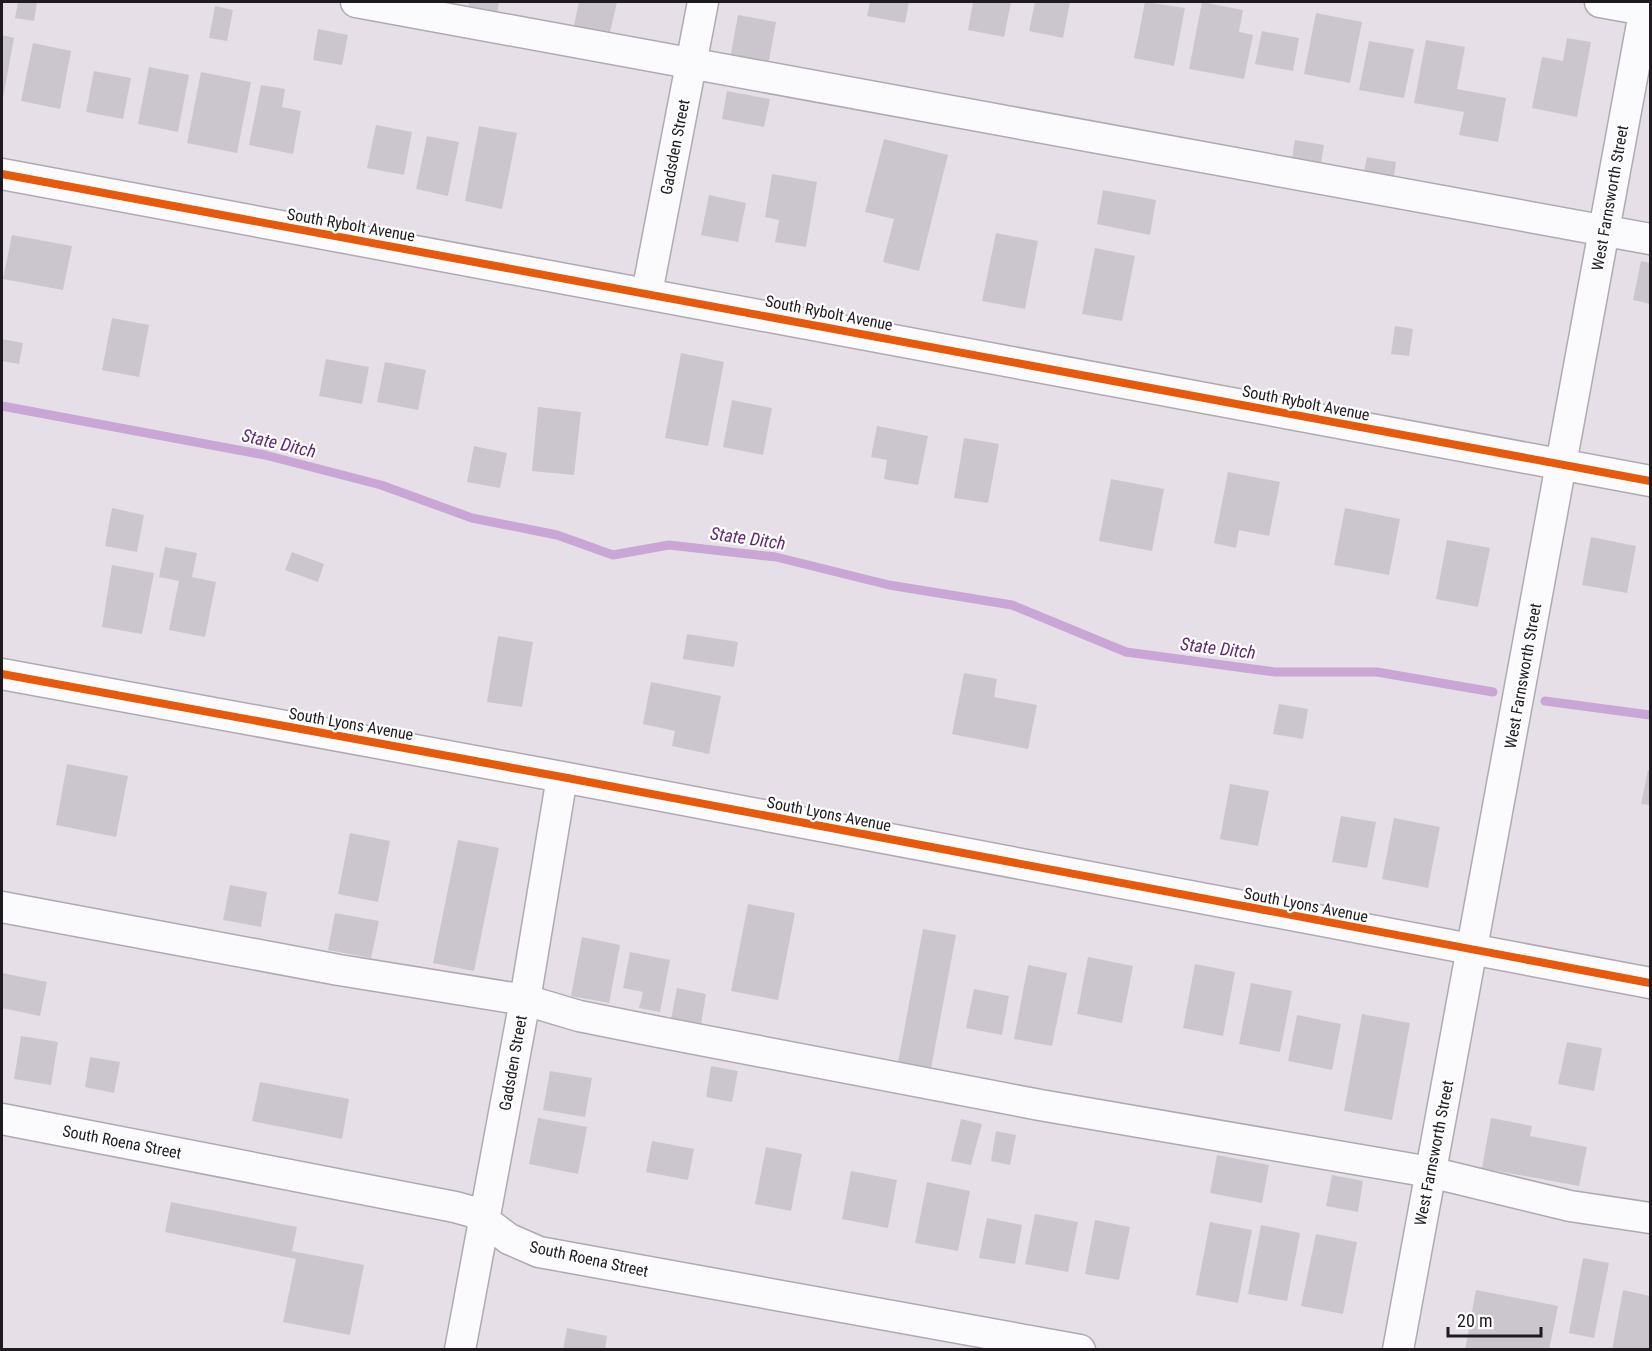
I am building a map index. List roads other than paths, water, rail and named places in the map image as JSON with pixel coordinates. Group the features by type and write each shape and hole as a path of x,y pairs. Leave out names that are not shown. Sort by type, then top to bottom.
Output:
{"street":[{"path":"356,2 1650,239"},
{"name":"Gadsden Street","path":"647,293 704,2"},
{"path":"1600,2 1647,7"},
{"name":"West Farnsworth Street","path":"1398,1350 1647,7"},
{"name":"South Rybolt Avenue","path":"2,174 1650,481"},
{"name":"South Lyons Avenue","path":"2,674 562,777 1650,983"},
{"name":"Gadsden Street","path":"460,1350 525,1000 562,777"},
{"path":"2,907 339,970 525,1000 579,1016 1040,1106 1430,1172 1570,1206 1650,1218"},
{"name":"South Roena Street","path":"2,1119 455,1207 485,1219 509,1239 539,1252 1080,1350"}],"waterway":[{"name":"State Ditch","path":"2,406 265,455 381,485 472,518 557,535 613,555 669,545 776,557 889,585 1012,605 1126,652 1275,672 1377,672 1493,692"},
{"name":"State Ditch","path":"1545,701 1650,715"}]}
